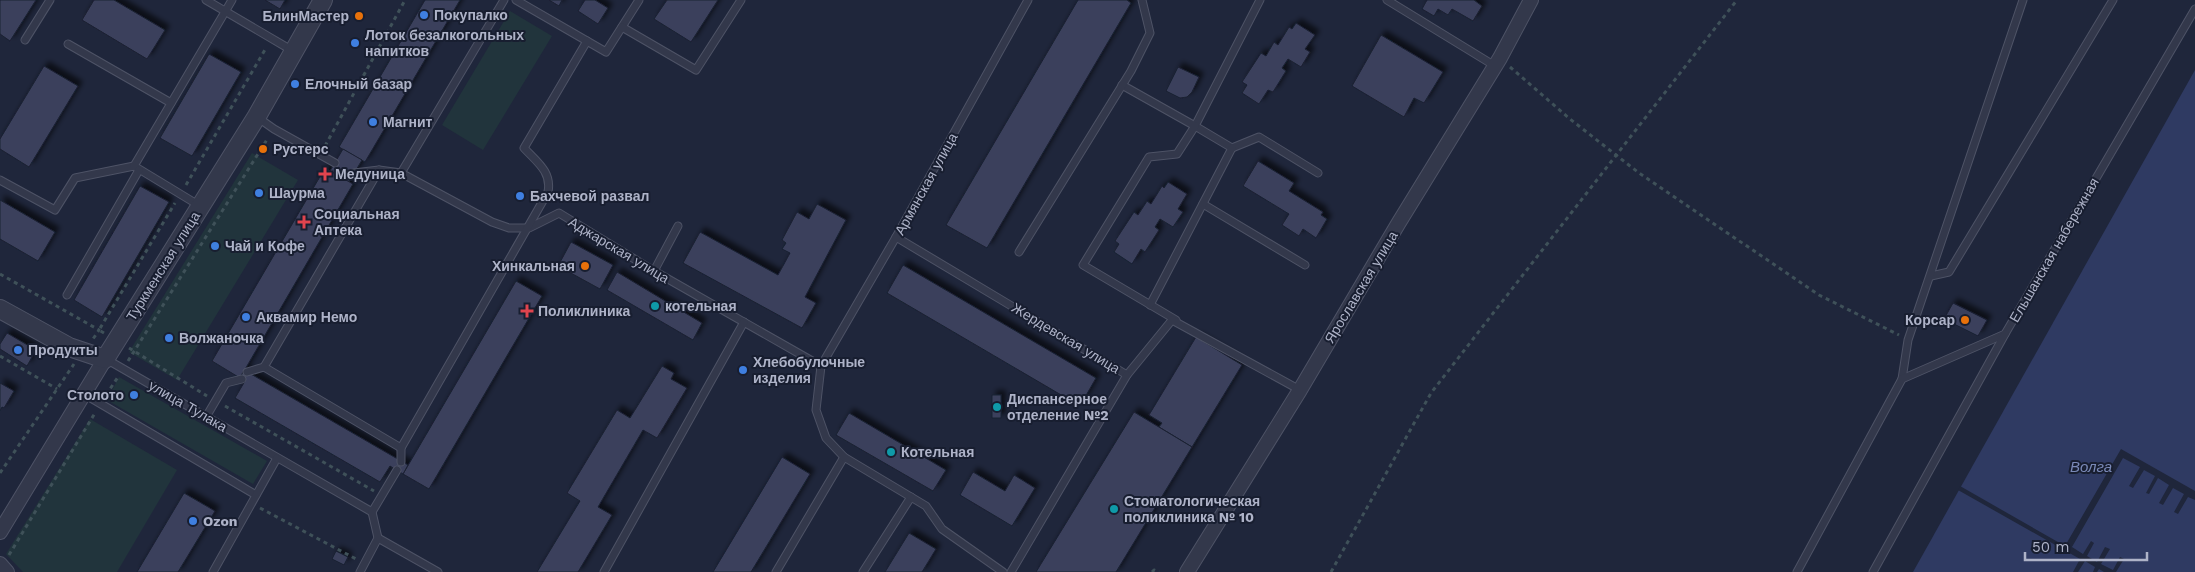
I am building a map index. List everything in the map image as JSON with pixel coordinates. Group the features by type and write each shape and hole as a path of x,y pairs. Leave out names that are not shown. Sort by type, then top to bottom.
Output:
{"street":[{"name":"Туркменская улица","path":"0,532 256,116 323,0"},
{"name":"Ярославская улица","path":"1187,572 1300,390 1498,62 1532,0"},
{"name":"улица Тулака","path":"1,313 69,347 105,359"}],"lane":[{"path":"25,40 50,0"},
{"path":"206,0 294,51"},
{"path":"67,295 171,103 232,0"},
{"path":"401,172 504,0"},
{"path":"516,0 606,52 639,0"},
{"path":"622,27 696,70 741,0"},
{"name":"Армянская улица","path":"821,366 896,237 1028,0"},
{"path":"1019,252 1122,85 1150,33 1142,0"},
{"path":"1260,0 1195,126 1177,154 1149,157 1082,265 1300,390"},
{"path":"1387,0 1498,62"},
{"path":"1797,572 1902,379 1908,340 2023,0"},
{"path":"1931,276 1949,272 2113,0"},
{"name":"Ельшанская набережная","path":"1902,379 2005,334 2195,9"},
{"path":"401,462 400,448 529,228 548,192 550,182 547,172 524,148 587,41"},
{"path":"68,44 171,103"},
{"path":"1122,85 1232,148"},
{"path":"256,116 274,129 335,163"},
{"path":"1150,305 1232,148 1259,137 1318,172"},
{"path":"0,180 55,210 76,178 137,168 200,206"},
{"path":"247,372 264,367 379,170"},
{"path":"354,173 379,170 401,172 492,222 509,228 529,228"},
{"path":"1203,204 1305,265"},
{"name":"Аджарская улица","path":"529,228 558,213 654,271 821,366"},
{"path":"654,271 678,226"},
{"name":"Жердевская улица","path":"896,237 1127,375 1172,320 1177,321"},
{"path":"604,572 744,322"},
{"path":"1873,572 2005,334"},
{"name":"улица Тулака","path":"105,359 372,512"},
{"path":"821,366 816,410 826,438 844,457 926,506 942,529 1003,572"},
{"path":"264,367 400,448"},
{"path":"1012,572 1127,375"},
{"path":"206,417 226,383 242,379"},
{"path":"84,394 256,495"},
{"path":"776,572 844,457"},
{"path":"213,572 277,458"},
{"path":"360,572 378,538 372,512 397,470"},
{"path":"863,572 911,497"},
{"path":"378,538 438,572"}],"path":[{"path":"320,155 405,0"},
{"path":"1331,572 1431,393 1737,0"},
{"path":"1498,62 1638,173 1819,295 1908,340"},
{"path":"3,568 100,404 274,129"},
{"path":"0,274 99,330 0,473"},
{"path":"135,350 215,401 382,496"},
{"path":"0,356 57,390"},
{"path":"1153,571 1159,572"}],"shaded area":[{"path":"510,11 552,36 483,150 442,125"},
{"path":"252,153 298,180 177,380 129,352"},
{"path":"119,377 267,461 253,484 107,400"},
{"path":"90,419 177,470 117,572 23,572 6,554"}],"water":[{"name":"Волга","path":"2195,70 2195,572 1913,572"}],"pier":[{"path":"2121,449 2195,491 2195,500 2188,497 2178,514 2174,512 2184,494 2173,488 2163,505 2159,503 2169,485 2158,478 2149,494 2146,493 2155,476 2144,470 2133,488 2129,486 2140,467 2123,458 2072,547 2083,554 2091,541 2094,543 2087,556 2097,562 2105,547 2110,549 2101,564 2113,570 2120,557 2124,559 2116,572 2104,572 2099,569 2097,572 2093,572 2095,567 2085,561 2078,572 2073,572 2080,559 1958,490 1960,486 2065,546"}],"building":[{"path":"0,0 36,0 10,41 0,34"},
{"path":"94,0 114,0 165,30 147,59 82,20"},
{"path":"265,0 285,0 280,9"},
{"path":"425,0 460,0 365,162 339,147"},
{"path":"549,0 562,0 559,6"},
{"path":"585,0 595,0 608,8 598,24 578,11"},
{"path":"667,0 718,0 691,42 654,19"},
{"path":"1078,0 1127,0 1131,3 987,248 946,225"},
{"path":"1427,0 1474,0 1482,6 1473,21 1452,9 1448,15 1438,9 1434,16 1422,9"},
{"path":"1296,23 1315,35 1305,49 1310,52 1301,67 1288,59 1282,68 1286,71 1273,92 1268,90 1259,104 1242,93 1247,85 1242,82 1261,53 1266,56 1274,42 1278,45 1289,27 1292,29"},
{"path":"1381,35 1443,72 1424,103 1414,98 1404,117 1352,86"},
{"path":"209,54 241,72 192,156 160,138"},
{"path":"44,66 78,86 29,167 0,149 0,139"},
{"path":"1178,67 1199,77 1192,92 1187,97 1180,98 1166,91"},
{"path":"343,149 362,160 349,182 330,171"},
{"path":"1258,161 1294,183 1289,191 1323,212 1321,215 1327,219 1316,238 1303,229 1299,236 1282,225 1289,214 1243,186"},
{"path":"325,168 353,184 240,378 212,361"},
{"path":"1168,182 1187,194 1178,209 1183,212 1173,227 1160,219 1155,227 1159,230 1145,252 1141,249 1132,264 1114,252 1119,244 1115,241 1134,212 1138,215 1147,201 1151,204 1162,186 1164,188"},
{"path":"140,186 169,202 102,317 74,300"},
{"path":"0,200 55,232 38,261 0,239"},
{"path":"817,204 846,220 805,297 816,303 802,328 683,263 700,232 778,275 790,253 782,249 786,243 782,240 797,212 809,219"},
{"path":"571,242 613,265 600,289 558,266"},
{"path":"903,265 1096,378 1080,406 887,293"},
{"name":"котельная","path":"617,272 702,323 693,340 607,290"},
{"path":"516,281 542,296 429,489 403,474"},
{"name":"Корсар","path":"1953,303 1987,320 1978,336 1944,319"},
{"path":"7,333 36,350 27,366 0,349 0,344"},
{"path":"1196,337 1242,365 1192,447 1159,427 1162,423 1149,415"},
{"path":"662,366 674,373 671,379 687,388 657,438 643,430 598,507 612,515 578,572 537,572 580,501 567,493 617,410 630,418"},
{"path":"244,370 408,465 403,474 390,466 380,482 235,398 245,381 240,378"},
{"path":"0,383 14,391 4,408 2,407 0,411"},
{"name":"Диспансерное отделение №2","path":"992,395 1001,395 1001,418 992,418"},
{"name":"Стоматологическая поликлиника № 10","path":"1134,412 1192,447 1116,572 1036,572"},
{"name":"Котельная","path":"849,413 946,470 933,491 836,435"},
{"path":"782,457 810,474 751,572 713,572"},
{"path":"973,472 1005,491 1014,475 1035,488 1012,526 960,495"},
{"path":"184,493 215,511 178,572 137,572"},
{"path":"909,533 936,549 922,572 885,572"},
{"path":"336,551 348,557 344,565 332,559"}],"place":[{"name":"Покупалко","path":"424,15"},
{"name":"БлинМастер","path":"359,16"},
{"name":"Лоток безалкогольных напитков","path":"355,43"},
{"name":"Елочный базар","path":"295,84"},
{"name":"Магнит","path":"373,122"},
{"name":"Рустерс","path":"263,149"},
{"name":"Медуница","path":"325,174"},
{"name":"Шаурма","path":"259,193"},
{"name":"Бахчевой развал","path":"520,196"},
{"name":"Социальная Аптека","path":"304,222"},
{"name":"Чай и Кофе","path":"215,246"},
{"name":"Хинкальная","path":"585,266"},
{"name":"котельная","path":"655,306"},
{"name":"Поликлиника","path":"527,311"},
{"name":"Аквамир Немо","path":"246,317"},
{"name":"Корсар","path":"1965,320"},
{"name":"Волжаночка","path":"169,338"},
{"name":"Продукты","path":"18,350"},
{"name":"Хлебобулочные изделия","path":"743,370"},
{"name":"Столото","path":"134,395"},
{"name":"Диспансерное отделение №2","path":"997,407"},
{"name":"Котельная","path":"891,452"},
{"name":"Стоматологическая поликлиника № 10","path":"1114,509"},
{"name":"Ozon","path":"193,521"}]}
